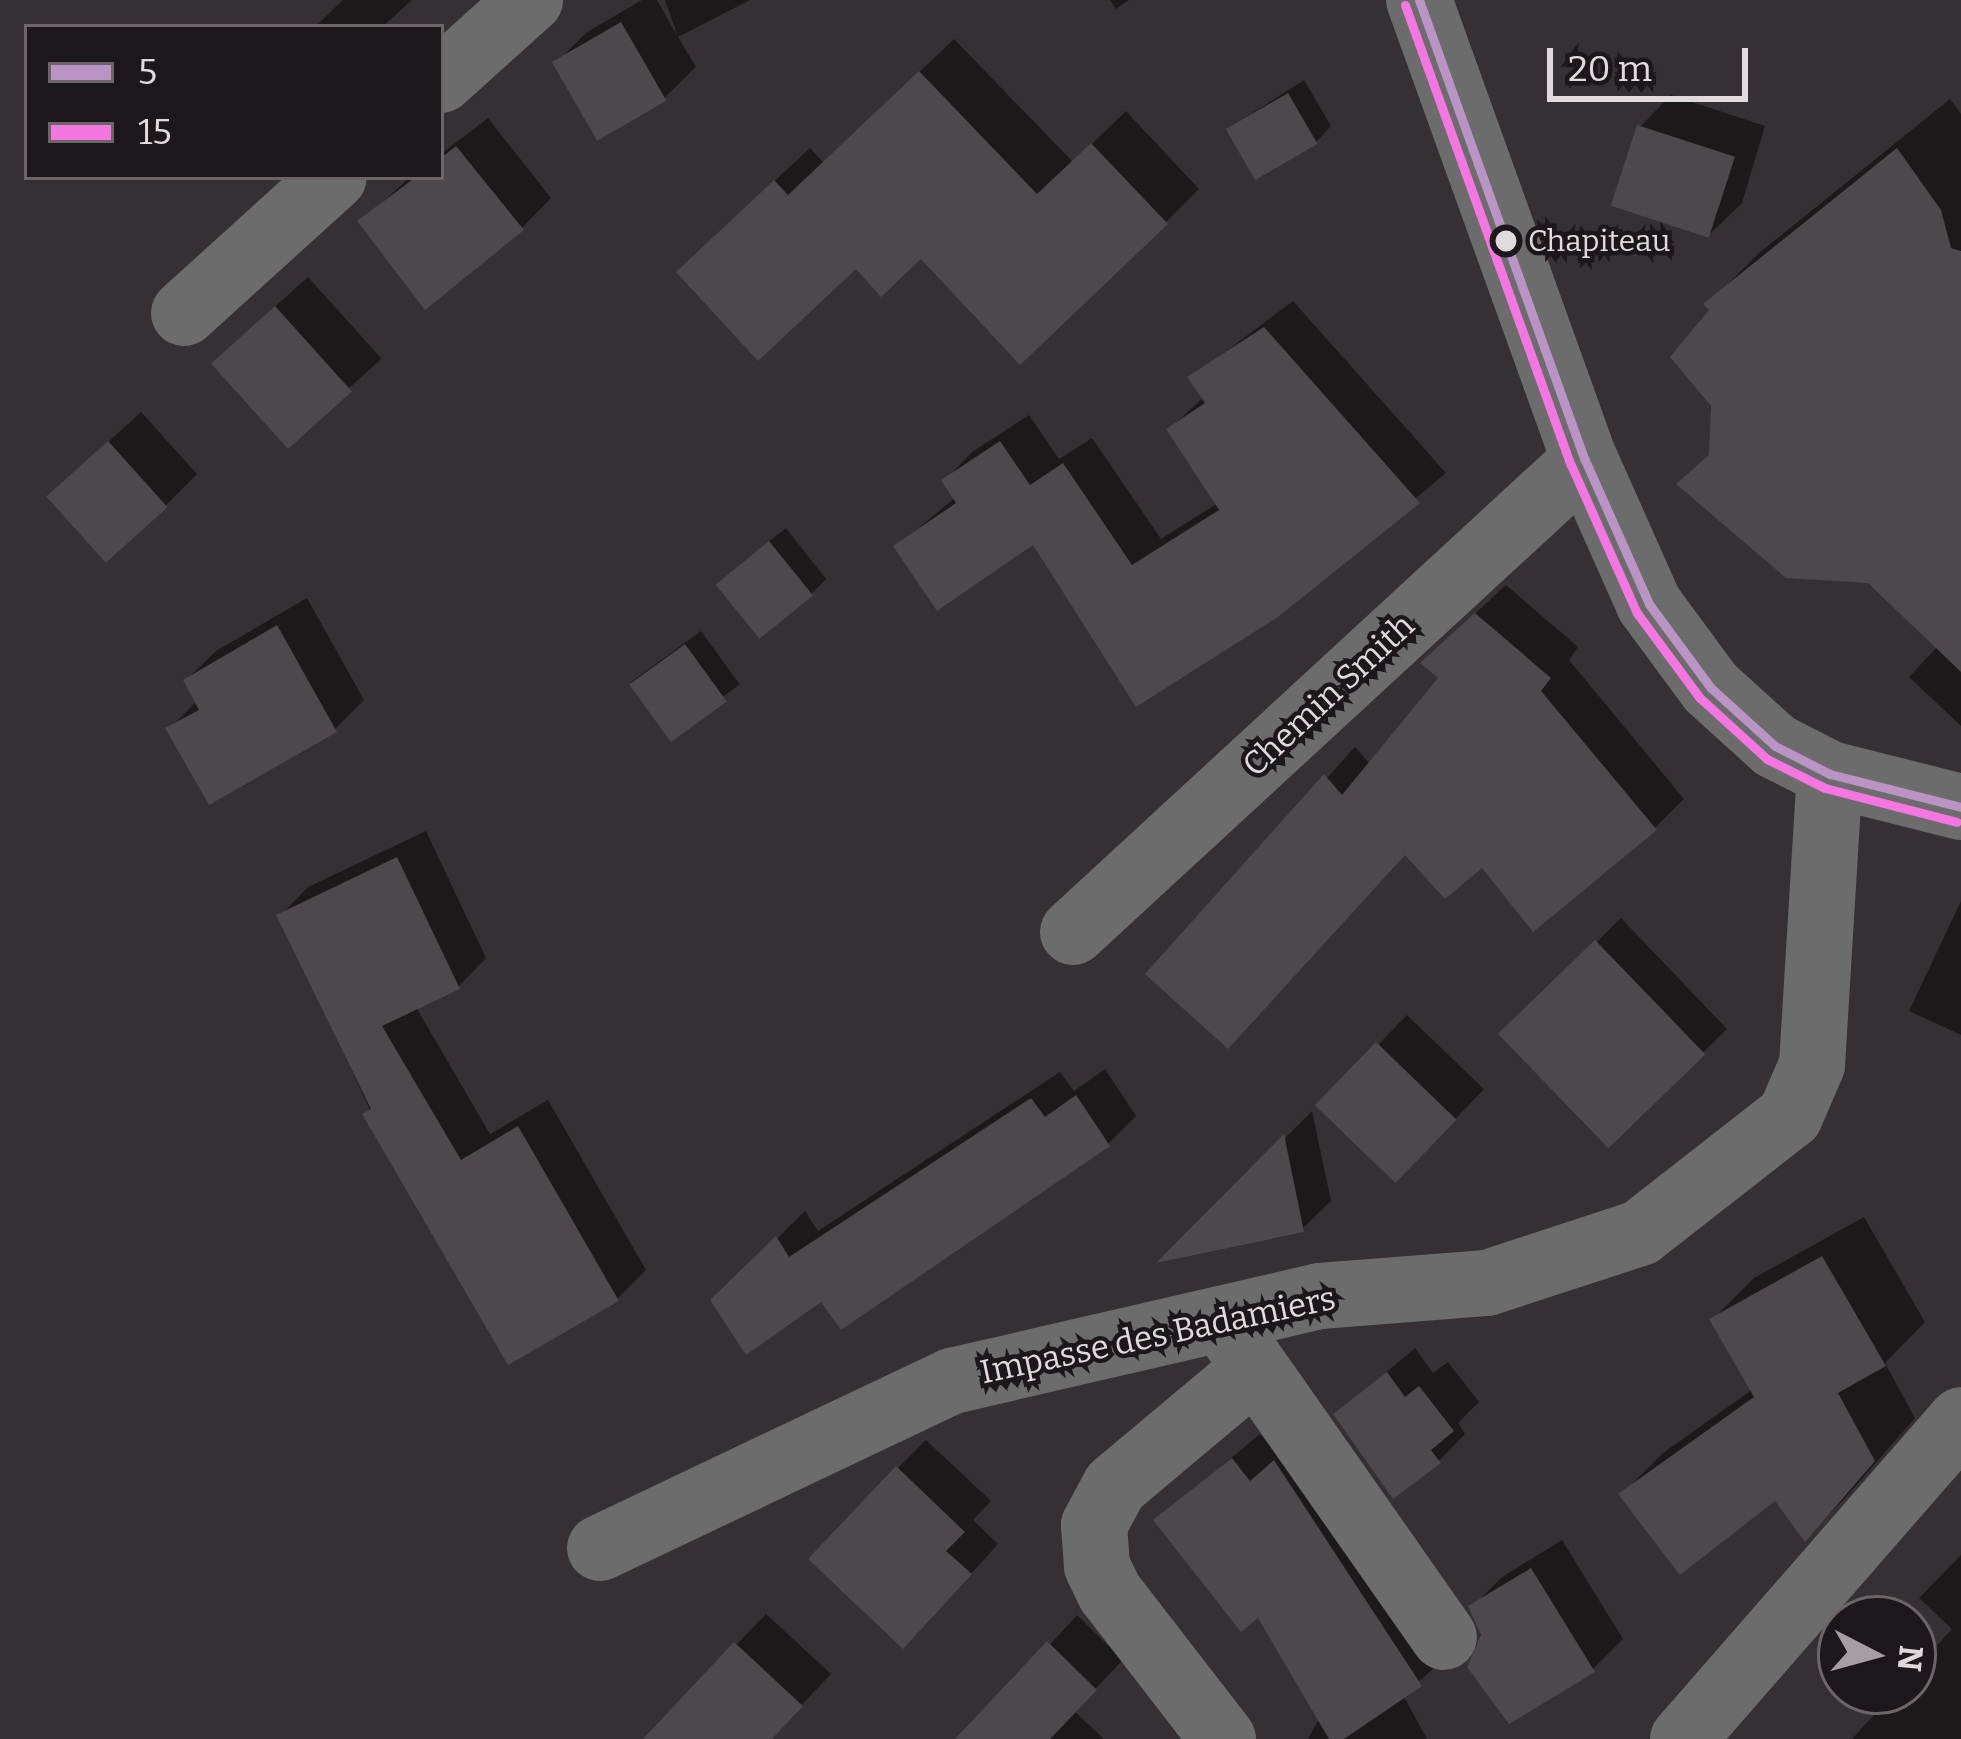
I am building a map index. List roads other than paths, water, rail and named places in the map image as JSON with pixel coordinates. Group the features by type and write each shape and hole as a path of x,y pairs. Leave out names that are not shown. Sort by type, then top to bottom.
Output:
{"street":[{"path":"444,77 530,0"},
{"path":"1420,0 1586,460 1649,604 1711,688 1775,746 1830,774 1961,807"},
{"path":"184,313 331,180"},
{"name":"Chemin Smith","path":"1073,932 1586,460"},
{"name":"Impasse des Badamiers","path":"600,1548 952,1382 1238,1345 1320,1296 1486,1283 1640,1234 1790,1116 1812,1065 1830,774"},
{"path":"1222,1739 1110,1593 1096,1566 1094,1525 1115,1486 1238,1345 1444,1636"},
{"path":"1683,1739 1961,1420"}],"place":[{"name":"Chapiteau","path":"1506,241"}]}
